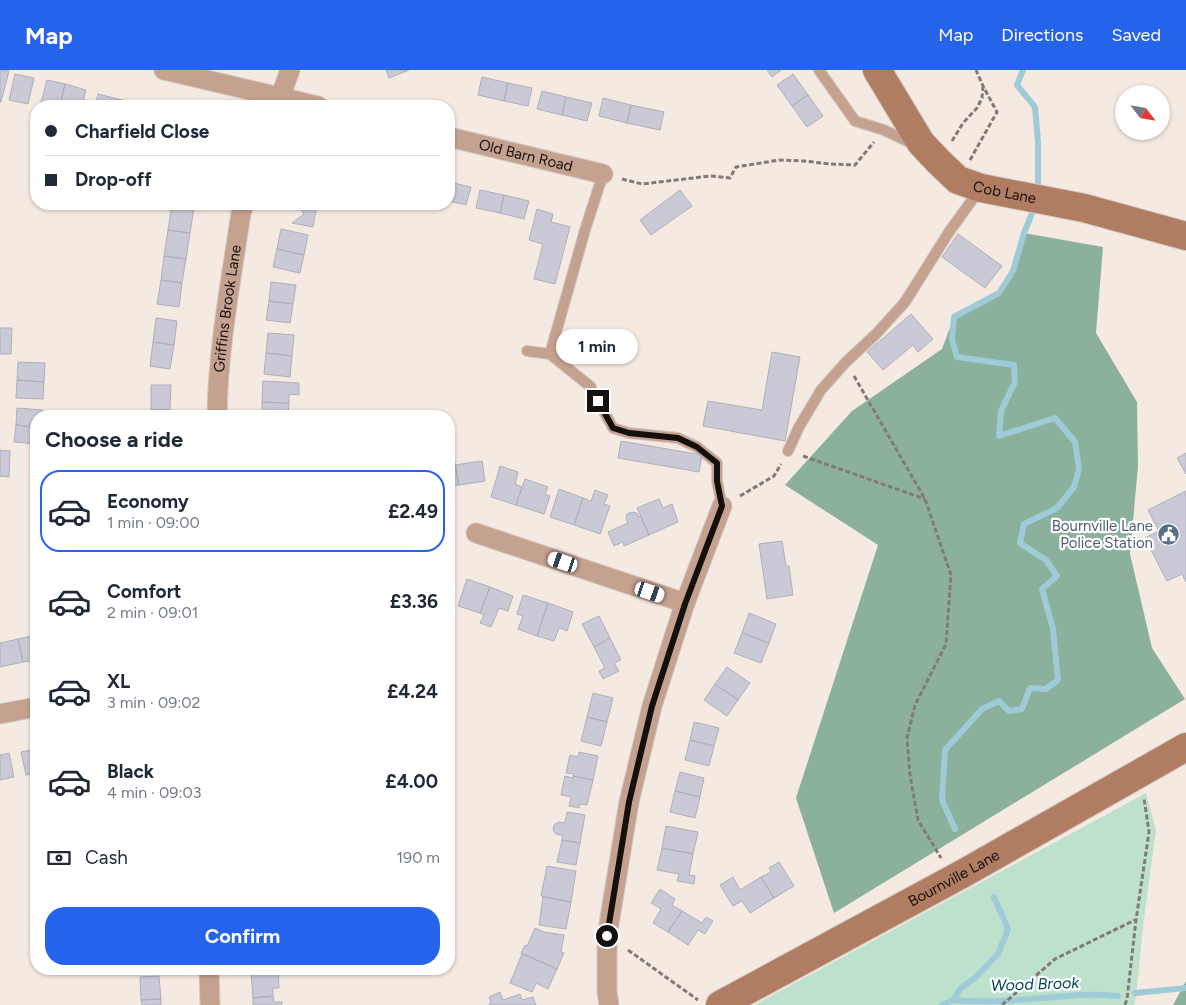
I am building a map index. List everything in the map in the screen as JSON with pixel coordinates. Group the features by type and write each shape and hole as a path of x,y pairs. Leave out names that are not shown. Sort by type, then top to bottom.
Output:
{"street":[{"path":"164,70 271,100"},
{"path":"279,100 290,70"},
{"path":"877,70 921,142 959,177"},
{"name":"Old Barn Road","path":"455,138 603,174"},
{"name":"Cob Lane","path":"959,177 1025,197 1084,208 1186,236"},
{"name":"Griffins Brook Lane","path":"217,410 226,310 242,210"},
{"path":"609,1005 607,992 607,936 631,793 652,706 685,604 722,506"},
{"path":"476,533 685,604"},
{"path":"0,714 30,708"},
{"name":"Bournville Lane","path":"709,1002 964,873 1186,747"},
{"path":"209,975 210,1005"}],"lane":[{"path":"819,70 856,121 884,130 911,143 921,142"},
{"path":"550,354 603,174"},
{"path":"788,451 799,427 821,390 905,302 949,232 959,177"},
{"path":"527,351 550,354 591,387"},
{"path":"598,401 613,428 629,433 678,438 697,447 717,463 717,481 722,506"}],"path":[{"path":"959,177 996,112 976,70"},
{"path":"959,177 963,123 977,108 982,98 983,86"},
{"path":"603,174 642,184 710,176 730,178 736,167 779,160 855,165 884,130"},
{"path":"846,362 925,499 951,575 946,644 915,705 907,738 910,775 918,820 942,860"},
{"path":"722,506 774,476 788,451 925,499"},
{"path":"1125,1005 1150,832 1141,772"},
{"path":"1002,1005 1055,959 1136,920"},
{"path":"607,936 709,1002"}],"green space":[{"path":"1024,233 1103,247 1096,333 1137,402 1138,466 1130,554 1152,648 1185,699 834,913 796,798 878,545 785,485 852,411 942,349 954,317 999,292 1013,271"},
{"path":"1146,793 1156,831 1134,1005 754,1005"},
{"path":"1186,981 1186,1005 1173,1005"}],"building":[{"path":"0,70 9,71 1,102 0,102"},
{"path":"386,70 409,70 389,78"},
{"path":"767,70 781,70 772,77"},
{"path":"15,74 34,78 28,104 9,100"},
{"path":"793,74 808,95 792,106 777,85"},
{"path":"482,77 508,83 504,101 478,95"},
{"path":"47,80 65,84 61,100 42,100"},
{"path":"508,83 532,88 528,106 504,101"},
{"path":"65,84 86,90 84,100 61,100"},
{"path":"542,91 566,97 562,115 537,109"},
{"path":"98,94 118,99 118,100 96,100"},
{"path":"808,95 823,116 807,127 792,106"},
{"path":"566,97 592,103 587,121 562,115"},
{"path":"603,98 631,105 627,123 599,116"},
{"path":"631,105 664,112 660,130 627,123"},
{"path":"455,183 471,187 466,205 455,202"},
{"path":"480,190 504,195 500,213 476,208"},
{"path":"680,190 692,206 651,235 640,220"},
{"path":"504,195 529,201 524,219 500,213"},
{"path":"537,209 553,214 551,222 570,227 555,284 534,279 543,244 529,240"},
{"path":"171,210 194,210 190,233 168,230"},
{"path":"301,210 316,210 313,227 292,223 304,214"},
{"path":"281,229 308,235 304,255 277,249"},
{"path":"168,230 190,233 186,259 164,256"},
{"path":"958,234 1002,266 985,288 942,257"},
{"path":"277,249 304,255 300,273 273,267"},
{"path":"164,256 186,259 182,283 161,280"},
{"path":"161,280 182,283 179,307 157,304"},
{"path":"271,282 296,285 293,304 269,301"},
{"path":"269,301 293,304 290,323 266,320"},
{"path":"911,314 933,339 918,352 913,345 883,370 867,352"},
{"path":"156,318 177,321 174,345 153,342"},
{"path":"0,328 12,328 11,354 0,354"},
{"path":"268,333 294,335 292,356 266,353"},
{"path":"153,342 174,345 170,369 150,366"},
{"path":"772,352 800,357 785,441 703,426 708,401 762,410"},
{"path":"266,353 292,356 290,377 264,374"},
{"path":"18,362 45,363 44,382 17,380"},
{"path":"17,380 44,382 43,399 16,398"},
{"path":"263,381 299,383 299,395 289,394 289,403 262,402"},
{"path":"151,385 171,385 170,410 151,410"},
{"path":"262,402 289,403 288,410 262,410"},
{"path":"17,408 43,410 30,410 30,426 16,425"},
{"path":"16,425 30,426 30,443 14,442"},
{"path":"621,441 702,455 699,472 618,458"},
{"path":"0,450 10,451 9,477 0,476"},
{"path":"1186,453 1186,474 1177,458"},
{"path":"482,461 485,481 459,485 455,465"},
{"path":"455,463 459,485 455,486"},
{"path":"500,466 518,472 515,484 522,487 516,505 491,497"},
{"path":"525,479 548,487 545,494 550,496 544,514 516,505"},
{"path":"559,489 583,498 574,525 550,517"},
{"path":"595,490 608,495 604,504 610,506 600,534 574,525 583,498 591,501"},
{"name":"Bournville Lane Police Station","path":"1186,491 1186,582 1182,574 1167,581 1145,538 1159,531 1148,510"},
{"path":"659,499 663,508 672,504 678,522 649,535 637,508"},
{"path":"637,513 638,517 641,516 649,535 624,546 623,542 614,546 608,532 628,523 627,514"},
{"path":"782,541 786,566 789,566 793,595 767,599 759,544"},
{"path":"467,579 490,587 480,613 458,606"},
{"path":"490,587 513,596 508,611 499,608 491,627 480,623 484,615 480,613"},
{"path":"523,595 548,603 537,636 518,629 523,616 517,614"},
{"path":"548,603 573,612 567,631 559,628 554,641 537,636"},
{"path":"749,613 776,624 769,643 742,633"},
{"path":"599,616 610,638 594,647 582,624"},
{"path":"742,633 769,643 761,663 734,653"},
{"path":"30,636 30,661 23,662 18,639"},
{"path":"610,638 621,660 614,663 619,671 603,679 599,671 605,668 594,647"},
{"path":"18,639 23,662 0,667 0,643"},
{"path":"727,667 750,683 738,700 715,684"},
{"path":"715,684 738,700 727,716 704,700"},
{"path":"593,693 613,698 607,722 587,717"},
{"path":"587,717 607,722 601,746 581,741"},
{"path":"694,722 719,728 714,746 690,740"},
{"path":"690,740 714,746 709,766 685,760"},
{"path":"30,750 30,774 26,775 21,752"},
{"path":"579,752 598,756 593,780 566,773 570,755 578,757"},
{"path":"9,753 14,777 0,780 0,755"},
{"path":"680,772 704,778 700,797 675,791"},
{"path":"565,776 593,780 587,805 580,804 579,808 569,806 571,797 561,795"},
{"path":"675,791 700,797 695,818 670,812"},
{"path":"567,812 585,815 580,843 562,840 562,835 556,834 553,830 554,825 559,822 565,823"},
{"path":"666,826 698,832 693,854 662,848"},
{"path":"562,840 580,843 576,865 557,862"},
{"path":"662,848 693,854 689,875 695,876 694,884 677,881 679,874 657,870"},
{"path":"779,862 794,886 774,898 761,877 771,872 769,868"},
{"path":"547,866 576,871 571,902 541,896"},
{"path":"733,877 740,890 761,877 774,898 750,913 742,901 733,906 720,885"},
{"path":"660,889 675,899 672,905 682,911 668,932 653,923 661,909 651,903"},
{"path":"543,897 571,902 566,929 539,925"},
{"path":"682,911 702,923 706,917 713,921 705,934 698,930 688,945 668,932"},
{"path":"535,928 544,932 564,935 561,952 564,953 557,969 521,953 525,945 527,946"},
{"path":"522,954 557,969 548,989 536,983 532,992 510,983"},
{"path":"251,975 278,975 279,988 273,988 273,996 253,998"},
{"path":"159,976 161,999 141,1000 140,977"},
{"path":"500,992 503,1000 520,994 522,1000 533,997 536,1005 489,1005 491,1003 489,997"},
{"path":"273,996 274,1002 282,1002 282,1005 253,1005 253,998"},
{"path":"161,999 161,1005 142,1005 141,1000"}],"waterway":[{"path":"1023,70 1017,85 1035,107 1038,142 1038,194"},
{"path":"955,829 942,800 945,750 982,709 999,701 1009,711 1022,709 1030,688 1046,689 1058,680 1053,629 1042,589 1057,576 1046,560 1020,543 1024,524 1057,508 1074,487 1079,469 1075,442 1055,418 999,436 1001,411 1015,382 1014,365 957,357 952,339 954,317 999,293 1013,271 1024,233 1035,206"},
{"path":"942,1005 953,1000 960,989 976,977 998,954 1008,929 994,897"},
{"name":"Wood Brook","path":"1135,993 1186,988"},
{"name":"Wood Brook","path":"953,1000 1000,1001 1089,995 1118,996"}],"place":[{"name":"Bournville Lane Police Station","path":"1169,535"}],"route":[{"path":"598,401 613,428 629,433 678,438 697,447 717,463 717,481 722,506 685,604 652,706 629,802 607,936"}]}
